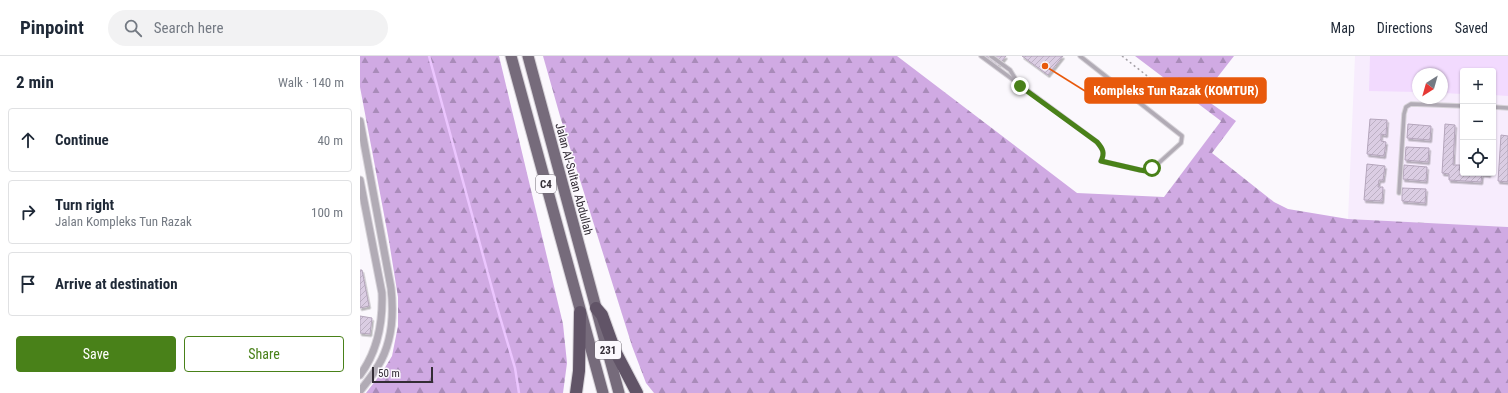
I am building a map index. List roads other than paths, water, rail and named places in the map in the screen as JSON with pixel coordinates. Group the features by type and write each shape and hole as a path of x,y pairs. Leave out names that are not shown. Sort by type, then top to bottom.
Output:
{"highway":[{"path":"596,308 602,315 615,351 637,393"},
{"path":"576,393 579,371 580,312"}],"main road":[{"name":"C4","path":"511,56 580,312"},
{"name":"Jalan Al-Sultan Abdullah","path":"528,56 596,308"},
{"name":"231","path":"596,308 619,393"},
{"name":"231","path":"580,312 603,393"}],"street":[{"path":"360,121 391,288 392,312 389,336 381,360 360,391"},
{"path":"360,180 382,293 380,333 368,364 360,375"},
{"path":"361,188 372,186"}],"lane":[{"path":"981,56 1097,142 1103,148 1104,155 1101,161 1146,171 1152,168 1181,143 1182,136 1080,56"},
{"path":"991,56 1010,70 1020,86"},
{"path":"1399,194 1404,114 1406,107 1411,104 1460,106"},
{"path":"1496,107 1508,108"}],"waterway":[{"path":"429,56 515,368 519,393"}],"place":[{"name":"Kompleks Tun Razak (KOMTUR)","path":"1045,66"}]}
